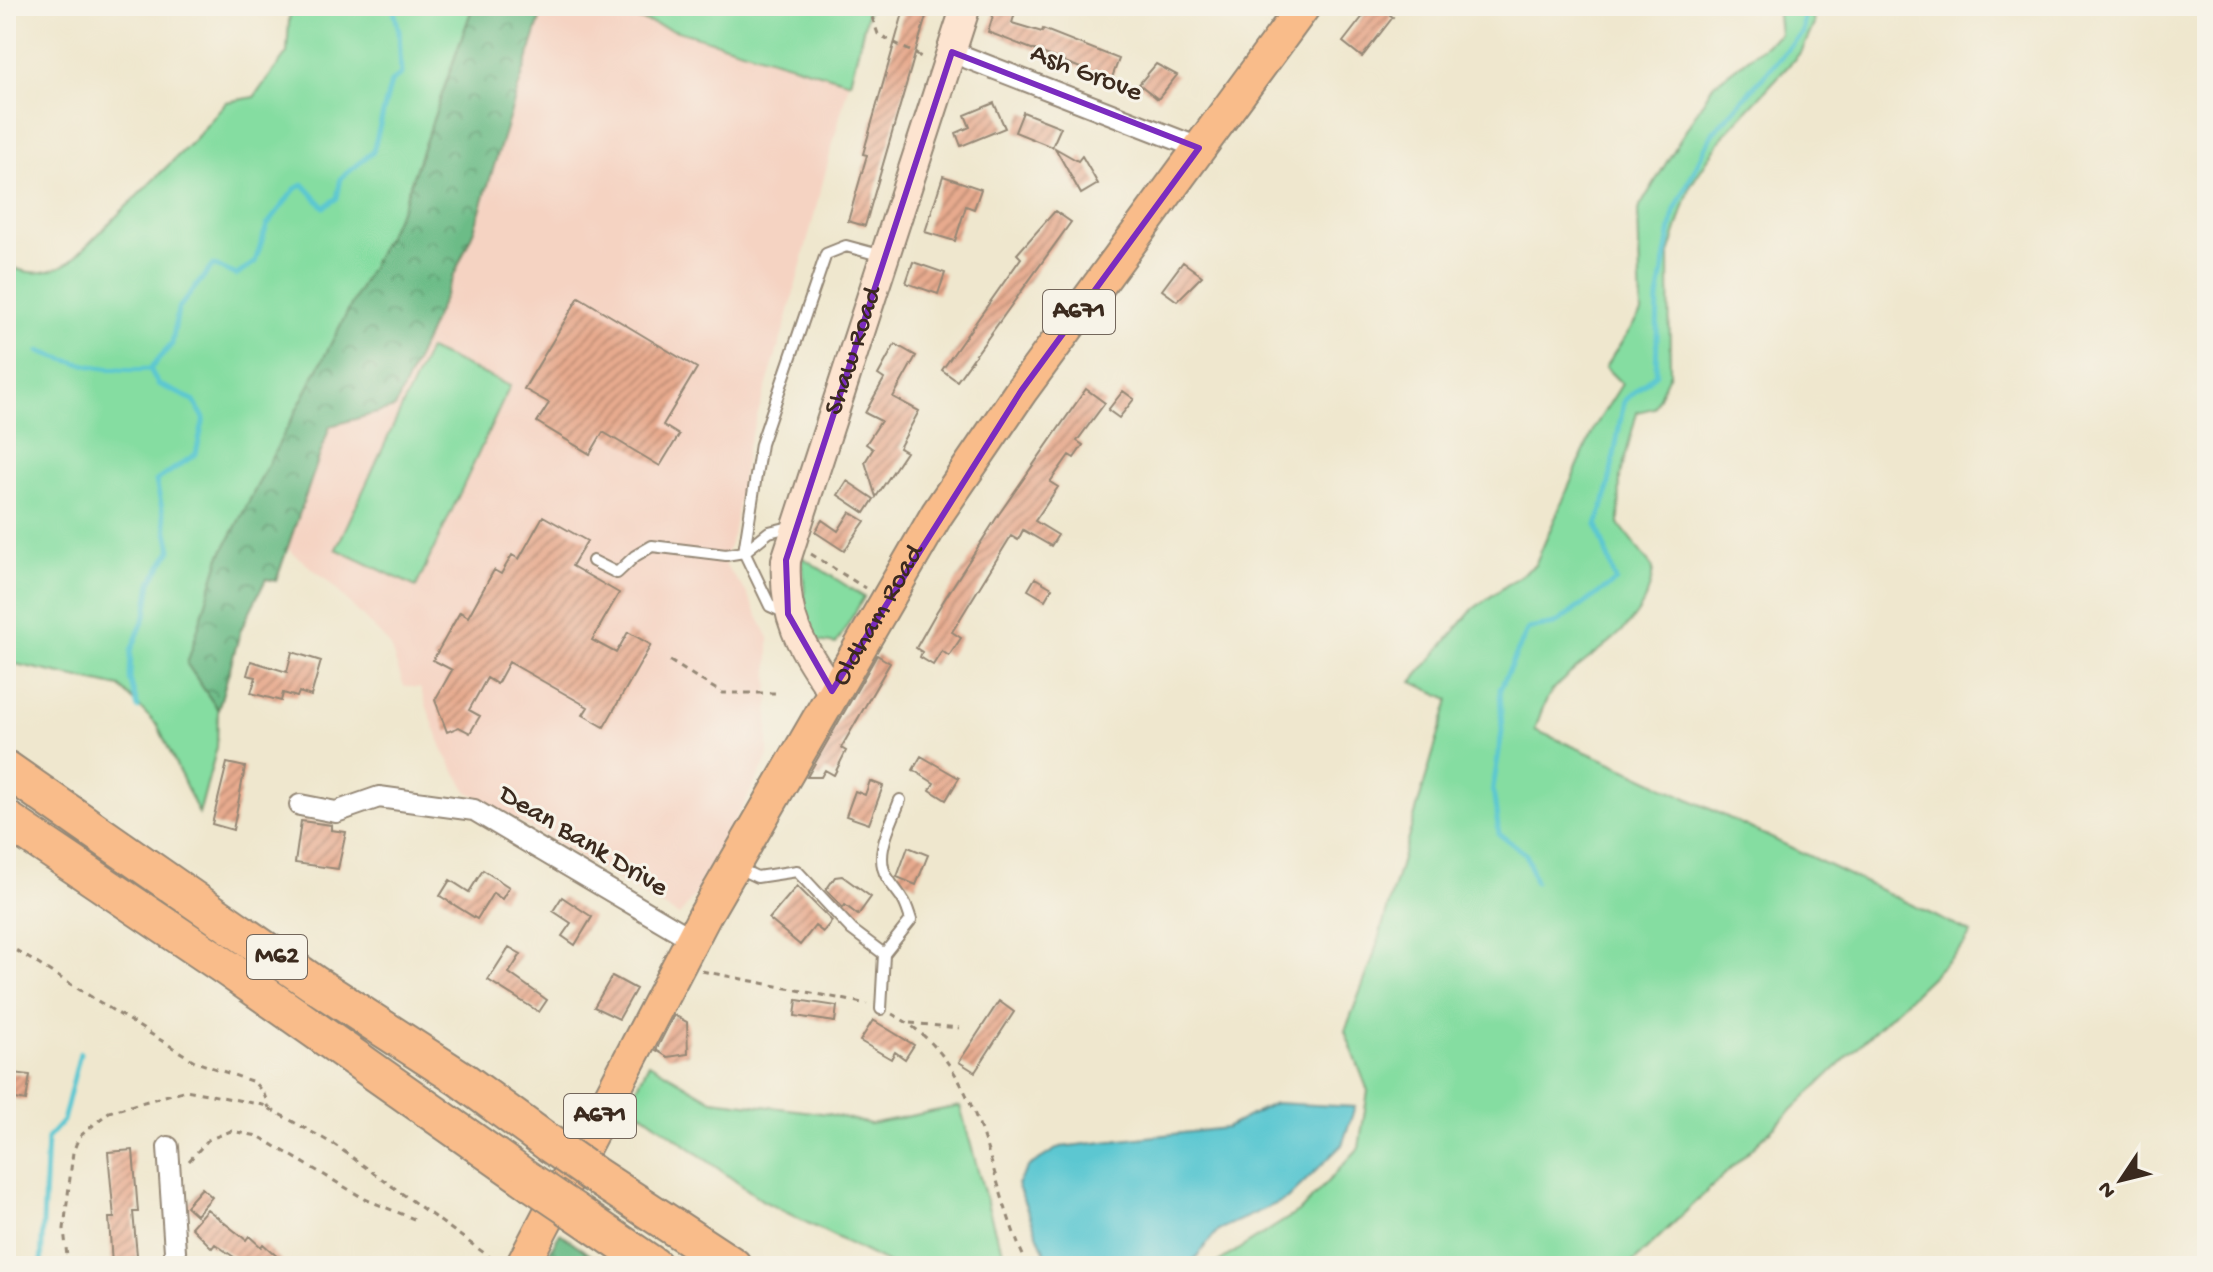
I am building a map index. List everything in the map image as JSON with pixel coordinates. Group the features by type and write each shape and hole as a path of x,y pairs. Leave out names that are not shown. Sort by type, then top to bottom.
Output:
{"highway":[{"name":"M62","path":"6,769 313,983 461,1079 593,1174 733,1266"},
{"name":"M62","path":"6,819 240,977 654,1266"}],"main road":[{"name":"Oldham Road","path":"522,1266 733,865 937,514 1021,391 1304,6"}],"street":[{"name":"Shaw Road","path":"832,691 805,653 788,614 785,591 793,534 966,6"},
{"name":"Ash Grove","path":"950,60 1199,148"},
{"name":"Dean Bank Drive","path":"300,805 336,812 379,797 474,810 685,953"},
{"path":"175,1159 176,1266"}],"lane":[{"path":"788,614 770,606 744,552 761,444 826,254 846,246 885,257"},
{"path":"593,561 617,573 652,546 706,555 744,552 769,532 793,534"},
{"path":"881,1009 884,954 911,920 904,894 887,876 880,855 900,800"},
{"path":"733,865 757,877 797,871 852,930 884,954"}],"path":[{"path":"868,6 878,34 950,60"},
{"path":"793,534 886,600"},
{"path":"670,661 722,693 775,693"},
{"path":"6,944 196,1062 254,1082 264,1094 269,1109"},
{"path":"685,953 881,1009 910,1023 935,1047 962,1084 983,1133 1015,1239 1028,1266"},
{"path":"910,1023 959,1028"},
{"path":"68,1266 64,1229 73,1152 79,1137 109,1112 186,1090 269,1109 335,1145 501,1266"},
{"path":"175,1159 231,1131 258,1136 365,1199 414,1219"}],"highlighted area":[{"path":"952,52 1199,148 1021,391 832,691 788,614 786,560"}],"shaded area":[{"path":"544,6 869,6 785,326 747,449 734,530 726,555 725,565 746,592 769,638 768,758 700,888 679,916 467,791 443,751 420,688 404,686 389,644 330,583 287,548 330,426 395,408 474,230"}],"green space":[{"path":"290,6 473,6 403,205 187,664 218,710 217,747 199,814 158,726 120,687 6,662 6,265 39,272 71,261 196,138 226,102 254,97 287,53"},
{"path":"473,6 544,6 474,230 395,408 330,426 276,581 266,579 241,629 218,710 187,664 220,557 403,205"},
{"path":"593,6 869,6 850,82"},
{"path":"1777,6 1811,6 1814,24 1802,51 1724,135 1691,185 1669,254 1670,373 1654,408 1637,412 1620,478 1619,524 1653,568 1649,590 1629,624 1553,690 1544,704 1535,730 1630,771 1971,933 1963,946 1629,1266 1212,1266 1301,1210 1359,1148 1368,1091 1345,1031 1372,961 1449,699 1412,682 1473,609 1535,565 1594,428 1622,384 1605,367 1641,313 1638,210 1713,85 1780,34"},
{"path":"429,349 510,386 416,587 336,549"},
{"path":"802,557 864,597 836,644 818,641 807,627"},
{"path":"649,1063 712,1100 829,1114 870,1124 960,1106 996,1235 1011,1266 894,1266 763,1201 629,1104"},
{"path":"560,1233 606,1266 542,1266"}],"water":[{"path":"1274,1103 1355,1107 1342,1145 1287,1199 1218,1230 1189,1266 1050,1266 1017,1184 1029,1166 1060,1147 1226,1128"}],"building":[{"path":"905,6 929,6 865,226 848,221 867,155 863,154"},
{"path":"996,6 1017,6 1012,23 1042,32 1043,29 1119,59 1111,80 988,32"},
{"path":"1371,6 1396,6 1390,15 1393,17 1362,57 1343,42"},
{"path":"1156,64 1177,75 1158,99 1139,84"},
{"path":"994,103 1005,128 961,146 956,133 970,127 965,115"},
{"path":"1023,112 1061,127 1052,147 1015,132"},
{"path":"1055,148 1078,161 1082,156 1098,184 1081,194"},
{"path":"943,176 981,189 974,209 966,206 955,241 925,232"},
{"path":"1055,211 1071,222 957,381 942,370 1021,258 1017,254"},
{"path":"913,262 945,273 938,294 906,283"},
{"path":"1183,262 1202,276 1177,301 1162,290"},
{"path":"579,297 697,368 663,425 679,435 660,466 603,432 590,454 537,422 549,403 524,389"},
{"path":"895,344 916,356 893,397 919,411 899,448 906,452 876,497 865,462 873,449 866,444 881,421 865,413 884,379 878,375"},
{"path":"1086,389 1105,403 1077,441 1083,445 1074,458 1069,455 1050,482 1058,487 1035,521 1058,535 1051,546 1023,530 1018,540 1011,536 952,632 961,638 949,656 942,651 933,665 920,657 922,652 916,648 999,514"},
{"path":"1123,391 1134,399 1119,418 1108,410"},
{"path":"847,481 874,499 865,513 838,495"},
{"path":"850,512 865,521 844,551 815,532 822,520 838,531"},
{"path":"543,516 587,541 572,566 619,593 592,640 616,653 628,632 651,645 604,727 583,715 588,707 509,662 497,684 487,678 469,710 480,716 470,733 459,727 447,732 435,700 452,670 433,660 460,612 468,617 494,570 501,574 512,555 519,559"},
{"path":"1035,578 1052,588 1045,600 1028,590"},
{"path":"292,652 321,661 311,696 299,692 297,697 283,693 281,701 251,693 256,677 247,675 251,661 287,672"},
{"path":"877,655 890,663 841,748 846,751 834,775 825,770 821,777 807,777"},
{"path":"921,756 959,778 946,800 930,790 934,783 913,770"},
{"path":"227,763 245,767 233,830 212,824"},
{"path":"870,781 883,786 869,824 846,816 855,791 865,795"},
{"path":"301,821 331,825 331,830 346,832 338,869 295,863"},
{"path":"908,847 928,855 916,885 897,877"},
{"path":"483,870 509,887 502,899 493,893 477,919 440,896 450,880 469,892"},
{"path":"842,876 871,897 858,915 845,905 843,908 826,890 835,877"},
{"path":"797,886 832,921 823,932 815,926 800,945 769,919"},
{"path":"562,897 592,917 575,945 562,936 571,923 553,911"},
{"path":"509,947 521,954 509,973 547,1000 539,1012 488,980"},
{"path":"612,976 636,989 619,1019 594,1007"},
{"path":"797,1000 837,1006 835,1022 795,1016"},
{"path":"999,1001 1014,1012 975,1072 959,1062"},
{"path":"674,1015 687,1022 688,1054 668,1057 656,1050"},
{"path":"873,1020 914,1045 905,1059 895,1052 891,1059 860,1041"},
{"path":"6,1072 30,1075 26,1101 6,1097"},
{"path":"133,1150 138,1212 133,1212 138,1266 112,1266 109,1218 114,1218 108,1152"},
{"path":"202,1188 212,1197 196,1215 186,1206"},
{"path":"207,1209 246,1240 249,1236 261,1247 263,1244 288,1266 247,1266 215,1244 212,1248 191,1227"}],"waterway":[{"path":"138,708 130,679 131,651 146,614 151,582 171,550 156,481 196,454 204,418 193,400 158,384 150,369 172,344 178,309 213,265 237,275 255,262 267,225 295,189 303,184 324,207 337,198 341,178 373,152 391,82 401,74 399,31 393,6"},
{"path":"1535,882 1526,854 1499,834 1493,789 1502,732 1500,689 1528,629 1555,624 1616,581 1597,525 1607,494 1624,401 1656,373 1658,298 1674,212 1712,134 1803,32 1804,6"},
{"path":"39,351 93,366 150,369"},
{"path":"41,1266 47,1139 63,1121 80,1053"}]}
